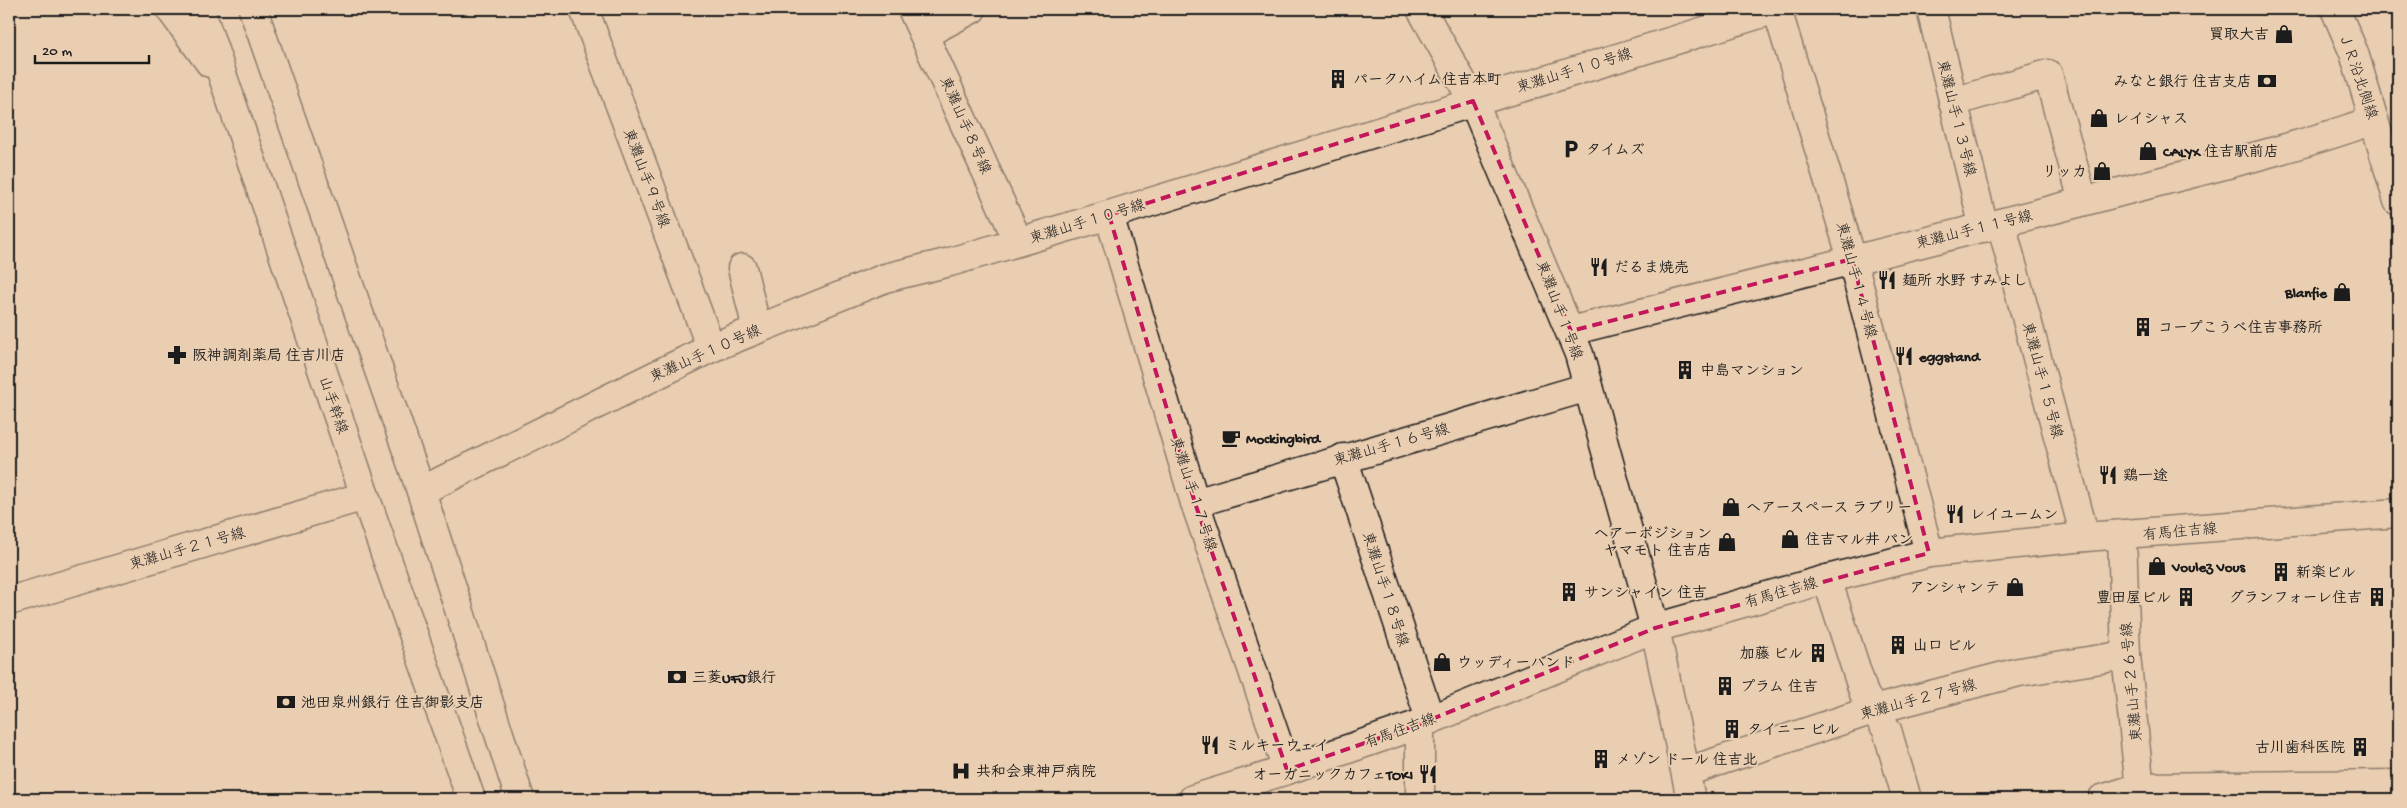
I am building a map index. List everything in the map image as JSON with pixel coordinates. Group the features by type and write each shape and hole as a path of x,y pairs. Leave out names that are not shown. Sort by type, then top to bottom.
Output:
{"street":[{"path":"170,9 226,85"},
{"name":"山手幹線","path":"200,9 365,496 471,799"},
{"path":"253,9 421,491 520,799"},
{"path":"266,9 272,65"},
{"name":"東灘山手９号線","path":"584,9 711,348"},
{"name":"東灘山手８号線","path":"912,9 1018,241"},
{"path":"925,34 972,9"},
{"name":"東灘山手１号線","path":"1422,9 1473,101 1571,331 1655,628 1691,799"},
{"name":"東灘山手１０号線","path":"421,491 711,348 886,278 950,262 1109,215 1473,101 1776,9"},
{"name":"東灘山手１４号線","path":"1776,9 1852,259 1929,553"},
{"name":"東灘山手１３号線","path":"1931,9 1953,102 1993,225"},
{"name":"ＪＲ沿北側線","path":"2334,9 2354,53 2374,120 2394,171 2398,201"},
{"path":"2345,9 2354,53"},
{"path":"1953,102 2048,74 2083,202"},
{"name":"東灘山手１１号線","path":"1571,331 2083,202 2317,140 2374,120"},
{"name":"東灘山手１７号線","path":"1109,215 1195,503 1287,770"},
{"name":"東灘山手１５号線","path":"1993,225 2084,537"},
{"path":"742,268 757,329"},
{"name":"東灘山手１６号線","path":"1195,503 1588,387"},
{"name":"東灘山手１８号線","path":"1343,458 1425,721 1420,799"},
{"name":"東灘山手２１号線","path":"9,601 365,496"},
{"name":"有馬住吉線","path":"1193,799 1287,770 1425,721 1655,628 1827,579 1929,553 2084,537 2398,513"},
{"name":"東灘山手２６号線","path":"2122,535 2126,655 2140,793"},
{"path":"1827,579 1864,694 1887,730 1907,799"},
{"name":"東灘山手２７号線","path":"1686,772 1873,710 2019,672 2126,655"},
{"path":"2102,799 2140,793 2398,784"}],"highlighted area":[{"path":"1473,101 1571,331 1852,259 1929,553 1655,628 1420,724 1287,770 1195,503 1109,215"}],"place":[{"name":"買取大吉","path":"2284,34"},
{"name":"パークハイム住吉本町","path":"1338,79"},
{"name":"みなと銀行 住吉支店","path":"2267,81"},
{"name":"レイシャス","path":"2099,118"},
{"name":"タイムズ","path":"1571,149"},
{"name":"CALYX 住吉駅前店","path":"2148,151"},
{"name":"リッカ","path":"2102,171"},
{"name":"だるま焼売","path":"1599,267"},
{"name":"麺所 水野 すみよし","path":"1887,280"},
{"name":"Blanfie","path":"2342,292"},
{"name":"コープこうべ住吉事務所","path":"2143,327"},
{"name":"阪神調剤薬局 住吉川店","path":"177,355"},
{"name":"eggstand","path":"1904,356"},
{"name":"中島マンション","path":"1685,370"},
{"name":"Mockingbird","path":"1231,438"},
{"name":"鶏一途","path":"2108,475"},
{"name":"ヘアースペース ラブリー","path":"1731,507"},
{"name":"レイユームン","path":"1955,514"},
{"name":"住吉マル井 パン","path":"1790,539"},
{"name":"ヘアーポジション ヤマモト 住吉店","path":"1727,542"},
{"name":"Voulez Vous","path":"2157,566"},
{"name":"新楽ビル","path":"2281,572"},
{"name":"アンシャンテ","path":"2015,587"},
{"name":"サンシャイン 住吉","path":"1569,592"},
{"name":"豊田屋ビル","path":"2186,597"},
{"name":"グランフォーレ住吉","path":"2377,597"},
{"name":"山口 ビル","path":"1898,645"},
{"name":"加藤 ビル","path":"1818,653"},
{"name":"ウッディーハンド","path":"1442,662"},
{"name":"三菱UFJ銀行","path":"677,677"},
{"name":"プラム 住吉","path":"1725,686"},
{"name":"池田泉州銀行 住吉御影支店","path":"286,702"},
{"name":"タイニー ビル","path":"1732,729"},
{"name":"ミルキーウェイ","path":"1210,745"},
{"name":"古川歯科医院","path":"2360,747"},
{"name":"メゾン ドール 住吉北","path":"1601,759"},
{"name":"共和会東神戸病院","path":"961,771"},
{"name":"オーガニックカフェTOKI","path":"1428,774"}]}
